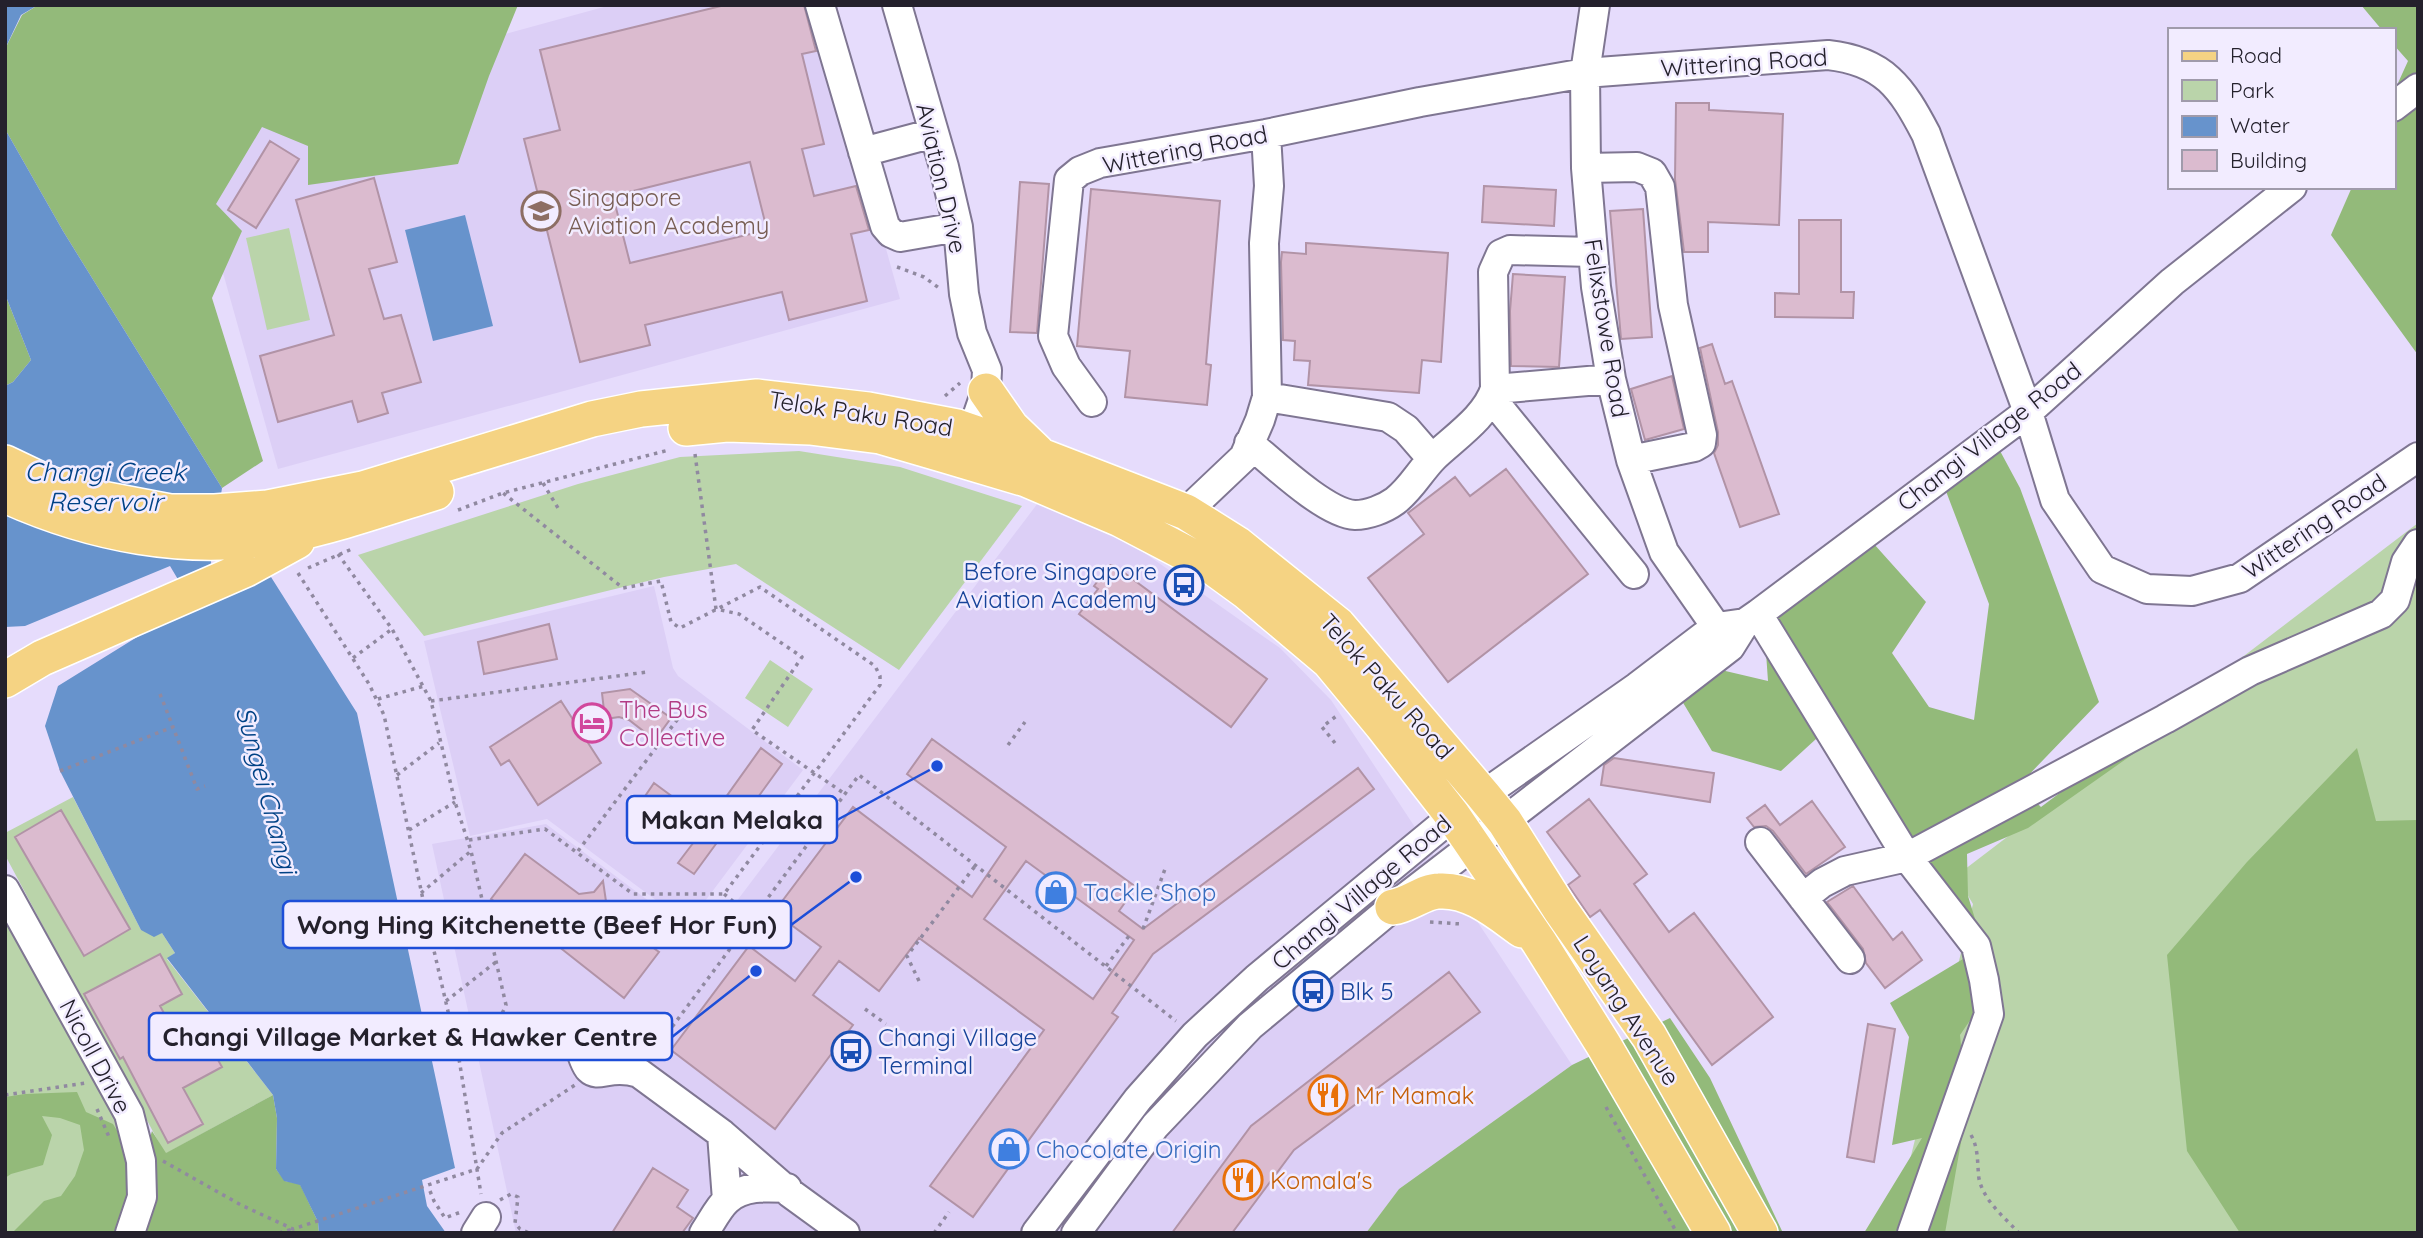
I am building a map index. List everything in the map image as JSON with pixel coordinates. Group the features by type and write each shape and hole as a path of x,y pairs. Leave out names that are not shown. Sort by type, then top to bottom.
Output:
{"main road":[{"path":"986,391 1011,427 1041,456"},
{"name":"Telok Paku Road","path":"5,495 38,510 117,533 189,542 232,541 274,522 363,489 592,419 668,406 757,397 868,410 960,443 1026,480 1120,519 1214,568 1329,661 1452,816"},
{"name":"Telok Paku Road","path":"5,463 47,483 91,497 170,512 274,522 330,541 576,447 644,432 727,424 810,427 960,443 1041,456 1186,512 1237,544 1338,625 1483,795"},
{"path":"5,680 43,659 186,594 246,569 330,541"},
{"name":"Loyang Avenue","path":"1483,795 1505,822 1560,909 1649,1036 1760,1233"},
{"name":"Loyang Avenue","path":"1452,816 1539,943 1603,1044 1713,1233"},
{"path":"1393,907 1438,890 1461,894 1482,902 1539,943"}],"street":[{"path":"820,5 885,226 900,237 958,227"},
{"name":"Aviation Drive","path":"897,5 958,227 964,294 979,352 987,370 986,391 960,443"},
{"name":"Felixstowe Road","path":"1595,5 1585,73 1586,167 1592,252 1611,379 1631,460 1664,552 1723,637"},
{"name":"Wittering Road","path":"1092,402 1066,366 1053,336 1069,180 1080,171 1100,163 1585,73 1828,55 1850,57 1885,75 1909,102 1926,134 2028,412 2055,500 2102,569 2147,589 2192,591 2239,578 2418,457"},
{"path":"2395,105 2418,88"},
{"path":"863,152 934,133"},
{"path":"1186,512 1244,457 1267,397 1264,243 1269,186 1266,134"},
{"path":"1586,167 1637,167 1652,173 1660,187 1673,305 1702,435 1701,443 1694,447 1631,460"},
{"name":"Changi Village Road","path":"1036,1233 1138,1099 1195,1035 1257,978 1452,816 1637,687 1751,618 2028,412 2172,282 2289,189"},
{"path":"1249,443 1327,506 1353,515 1375,512 1394,502 1432,459 1477,417 1493,394 1493,272 1501,254 1510,250 1592,252"},
{"path":"960,443 979,352"},
{"path":"1493,394 1611,379"},
{"path":"1493,394 1634,574"},
{"path":"1267,397 1388,417 1406,429 1432,459"},
{"path":"1803,898 1844,871 1907,857 2250,671 2381,614 2395,600 2406,562 2418,544"},
{"path":"1751,618 1907,857 1976,946 1989,1014 1912,1233"},
{"name":"Changi Village Road","path":"1076,1233 1155,1126 1235,1040 1393,907 1474,847 1580,761 1723,637"},
{"path":"1760,842 1850,959"},
{"name":"Nicoll Drive","path":"5,890 129,1114 141,1161 142,1197 130,1233"},
{"path":"577,1036 585,1064 594,1073 625,1068 639,1073 722,1134 845,1233"},
{"path":"722,1134 727,1200"},
{"path":"704,1233 727,1200 741,1192 764,1187 787,1188"}],"path":[{"path":"897,267 924,277 938,288 946,299"},
{"path":"452,512 503,494 654,452 680,448"},
{"path":"696,459 716,609"},
{"path":"543,483 558,508"},
{"path":"503,494 623,588 661,581 671,622 680,628 760,587 875,666 880,676 880,685 724,894"},
{"path":"330,541 363,545"},
{"path":"330,541 392,629 424,685 431,701 454,802 469,840 506,1005 500,1018 459,1059"},
{"path":"330,541 296,574 353,658 378,699 384,715 459,1059 477,1169 481,1218"},
{"path":"716,609 739,614 802,657 752,730 845,794"},
{"path":"353,658 392,629"},
{"path":"431,701 647,672"},
{"path":"378,699 424,685"},
{"path":"160,694 197,789 205,786"},
{"path":"578,851 683,712"},
{"path":"1008,745 1025,722"},
{"path":"60,771 173,727"},
{"path":"1322,727 1335,743"},
{"path":"397,775 439,743"},
{"path":"639,1073 859,775 1195,1035"},
{"path":"409,830 454,802"},
{"path":"469,840 545,829 633,894 724,894 764,926"},
{"path":"421,893 471,850"},
{"path":"919,981 907,956 975,866"},
{"path":"1143,929 1165,869"},
{"path":"432,942 483,903"},
{"path":"1455,923 1465,925"},
{"path":"1106,966 1129,936"},
{"path":"446,1002 496,962"},
{"path":"866,1009 886,1024"},
{"path":"839,1043 860,1058"},
{"path":"318,1222 477,1169 502,1133 594,1073"},
{"path":"1605,1107 1677,1233"},
{"path":"1951,1121 1967,1126 1976,1144 1980,1181 1986,1197 2019,1233"},
{"path":"430,1191 445,1218"},
{"path":"934,1233 949,1212"},
{"path":"279,1233 293,1231"}],"shaded area":[{"name":"Singapore Aviation Academy","path":"611,5 818,5 900,299 278,469 181,123"},
{"path":"1044,495 1102,523 1280,648 1331,700 1572,1065 1399,1189 1366,1233 516,1233 432,844 546,824 705,943"},
{"name":"The Bus Collective","path":"654,586 673,668 678,676 803,770 688,924 547,819 470,836 424,641"}],"green space":[{"path":"38,5 518,5 458,164 308,185 308,146 262,127 216,204 242,231 212,298 263,461 222,488 63,231 5,129 5,49 22,15"},
{"path":"2361,5 2418,5 2418,355 2331,235 2351,189 2395,189 2395,90 2408,61 2395,46 2395,28 2380,28"},
{"path":"289,228 310,320 267,330 246,238"},
{"path":"5,294 31,360 13,382 5,386"},
{"path":"1992,436 2020,488 2099,702 2019,785 2041,807 2197,690 2207,702 2028,828 1967,854 1968,896 1995,984 1960,1035 1967,1108 1945,1233 1864,1233 1922,1138 1892,1145 1909,1037 1890,1003 1968,956 1849,759 1816,739 1781,771 1712,751 1673,686 1700,665 1768,681 1763,610 1865,534 1926,602 1892,653 1929,707 1974,720 1989,604 1944,486"},
{"path":"799,451 900,467 1022,506 899,670 736,564 664,577 424,636 358,555 578,484 680,457"},
{"path":"2418,523 2418,1233 1892,1233 1973,904 1956,876"},
{"path":"770,660 813,689 788,727 745,698"},
{"path":"2357,748 2376,821 2418,820 2418,1233 2240,1233 2187,1151 2167,955 2247,862"},
{"path":"73,797 141,930 162,933 175,953 167,959 273,1095 165,1154 5,855 5,833"},
{"path":"5,918 113,1112 126,1162 319,1233 5,1233"},
{"path":"1670,1018 1710,1078 1783,1233 1366,1233 1399,1189 1572,1065"},
{"path":"77,1092 86,1112 113,1124 125,1144 145,1153 152,1131 166,1153 273,1095 277,1118 276,1169 285,1181 300,1184 318,1222 319,1233 12,1233 44,1201 61,1196 75,1176 84,1150 80,1125 60,1118 42,1116 52,1135 43,1165 5,1178 5,1097"}],"water":[{"path":"5,5 38,5 21,15 5,49"},
{"path":"5,129 63,231 222,488 211,562 215,592 271,577 357,713 455,1168 422,1180 427,1206 446,1233 319,1233 318,1222 300,1185 284,1181 276,1169 277,1118 273,1095 167,958 175,953 162,933 154,937 141,930 60,771 45,726 58,686 192,603 170,566 25,626 5,627 5,386 13,382 31,360 5,294"},
{"path":"465,215 493,326 433,341 405,230"}],"building":[{"path":"725,5 804,5 816,51 802,54 824,144 802,149 814,196 856,186 869,230 851,234 867,301 789,320 782,292 645,325 650,345 580,362 524,139 560,130 540,50","holes":["750,162 767,230 630,263 613,196"]},
{"path":"1676,103 1709,103 1709,110 1783,114 1779,225 1708,222 1708,252 1684,252 1675,179"},
{"path":"270,141 299,159 256,228 228,210"},
{"path":"374,178 397,262 369,269 384,319 401,315 421,382 382,393 388,413 358,422 352,401 278,422 260,356 334,335 296,200"},
{"path":"1020,182 1049,184 1037,333 1010,332"},
{"path":"1484,186 1556,190 1554,226 1482,222"},
{"path":"1091,189 1220,201 1206,364 1211,365 1207,405 1125,397 1130,351 1077,346"},
{"path":"1643,209 1652,337 1621,339 1610,211"},
{"path":"1799,220 1841,220 1841,292 1854,292 1853,318 1775,317 1775,293 1799,294"},
{"path":"1306,243 1448,253 1441,362 1422,360 1419,393 1308,385 1310,361 1294,360 1295,341 1283,340 1281,262 1282,252 1306,254"},
{"path":"1513,274 1565,277 1559,367 1511,366 1510,311"},
{"path":"1712,344 1725,384 1732,381 1779,514 1740,527 1714,453 1718,445 1718,432 1700,348"},
{"path":"1672,376 1684,429 1645,440 1631,389"},
{"path":"1506,469 1588,574 1448,682 1368,578 1424,534 1408,513 1455,477 1470,496"},
{"path":"1110,565 1115,566 1267,679 1231,727 1079,614 1098,589 1094,586"},
{"path":"549,624 557,659 484,674 478,642"},
{"path":"630,689 671,718 655,740 629,720 619,717 605,719 602,693"},
{"path":"561,701 601,763 538,805 509,760 501,765 490,747"},
{"path":"932,739 1136,887 1119,911 1143,929 1358,768 1374,789 1153,954 1112,1013 1118,1017 973,1217 930,1186 1044,1030 919,938 879,991 839,961 813,995 853,1025 775,1129 671,1050 749,946 795,981 821,947 774,912 853,807 972,897 1006,847 907,774","holes":["1026,861 1134,940 1093,999 984,919"]},
{"path":"761,748 782,764 748,811 743,807 694,874 678,863 703,830 688,818 703,797 718,808"},
{"path":"1614,758 1714,773 1710,802 1601,785 1604,765"},
{"path":"654,783 681,803 661,830 635,811"},
{"path":"1589,799 1647,874 1634,884 1669,932 1694,913 1773,1017 1712,1065 1600,910 1590,917 1568,885 1580,876 1547,832"},
{"path":"1812,801 1845,847 1806,874 1773,831 1766,826 1754,827 1747,818 1765,805 1780,825"},
{"path":"61,810 130,929 84,956 15,837"},
{"path":"525,854 579,894 594,892 603,881 608,915 659,952 624,998 539,931 507,939 504,908 491,899"},
{"path":"1853,886 1893,940 1902,932 1922,960 1885,988 1866,963 1863,949 1827,902"},
{"path":"160,954 182,994 160,1006 180,1042 201,1030 222,1067 183,1088 203,1124 168,1143 123,1057 120,1059 84,994"},
{"path":"1449,972 1480,1012 1294,1150 1232,1233 1172,1233 1251,1126"},
{"path":"1868,1024 1895,1029 1874,1162 1847,1157"},
{"path":"653,1168 688,1190 677,1207 693,1218 682,1233 612,1233"}],"place":[{"name":"Singapore Aviation Academy","path":"541,211"},
{"name":"Before Singapore Aviation Academy","path":"1184,585"},
{"name":"The Bus Collective","path":"592,723"},
{"name":"Makan Melaka","path":"937,766"},
{"name":"Wong Hing Kitchenette (Beef Hor Fun)","path":"856,877"},
{"name":"Tackle Shop","path":"1056,892"},
{"name":"Changi Village Market & Hawker Centre","path":"756,971"},
{"name":"Blk 5","path":"1313,991"},
{"name":"Changi Village Terminal","path":"851,1051"},
{"name":"Mr Mamak","path":"1328,1095"},
{"name":"Chocolate Origin","path":"1009,1149"},
{"name":"Komala's","path":"1243,1180"}],"water label":[{"name":"Changi Creek Reservoir","path":"105,486"},
{"name":"Sungei Changi","path":"267,790"}]}
